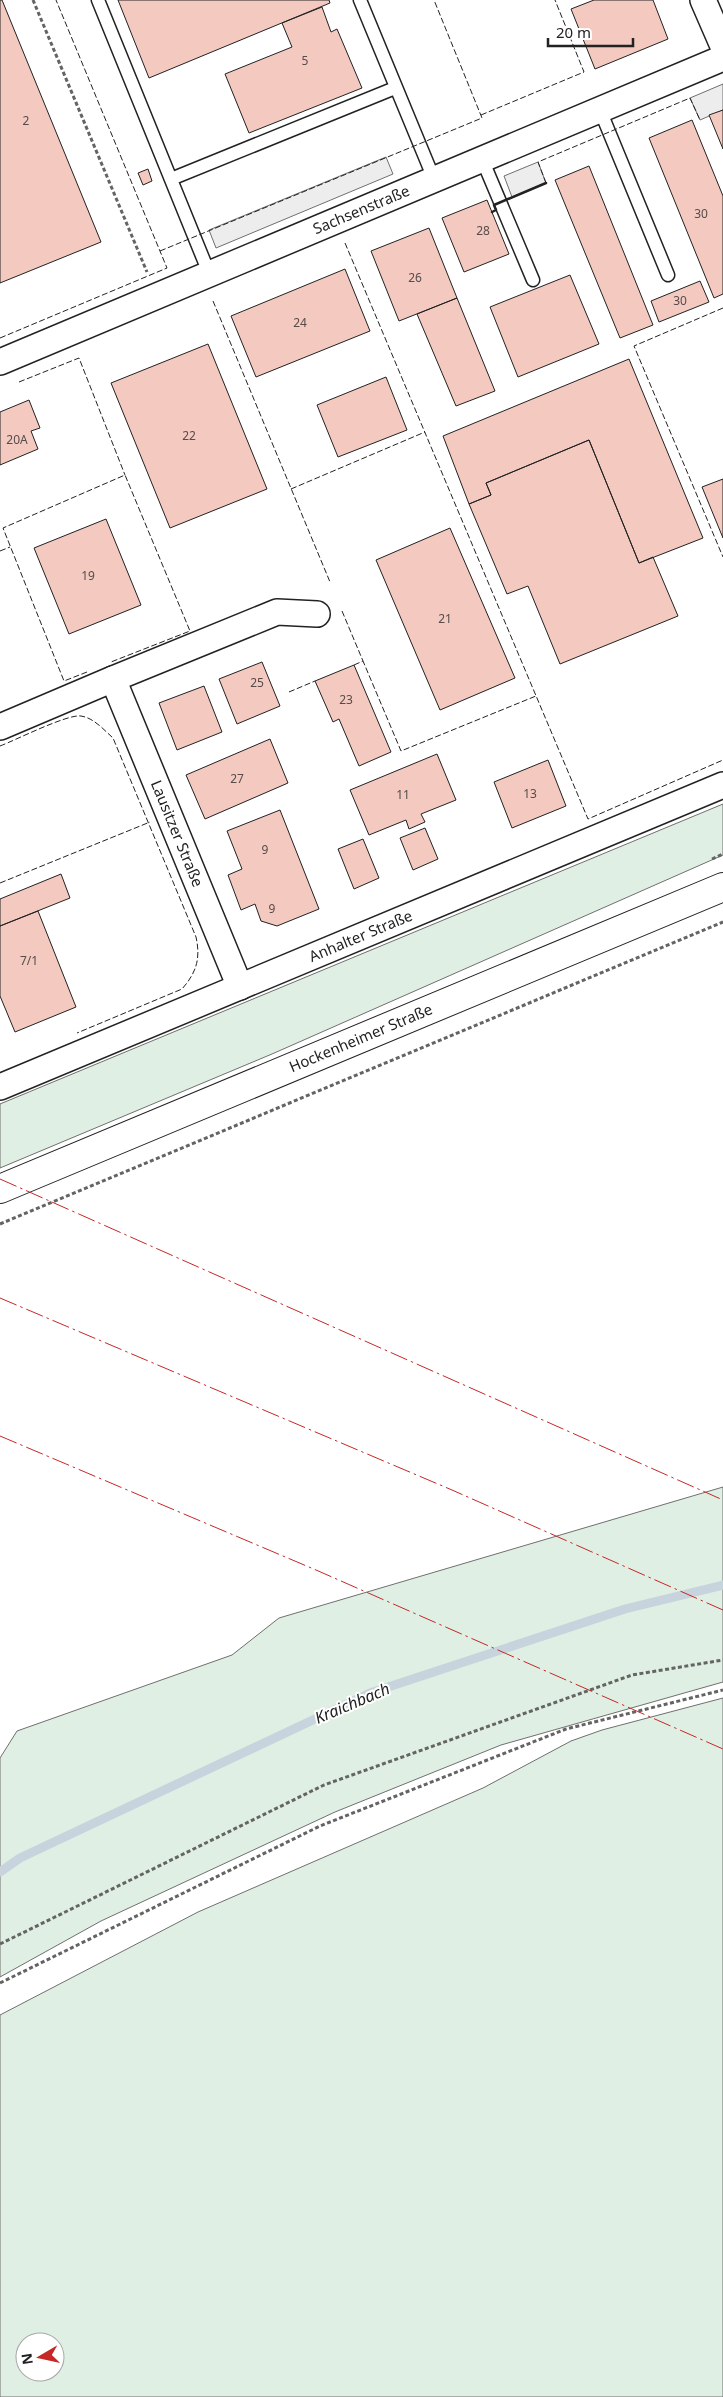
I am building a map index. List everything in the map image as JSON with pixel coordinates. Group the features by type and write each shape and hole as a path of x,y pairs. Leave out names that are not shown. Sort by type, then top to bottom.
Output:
{"street":[{"path":"703,0 723,46"},
{"name":"Sachsenstraße","path":"0,362 723,58"},
{"path":"0,727 277,612 317,614"},
{"name":"Lausitzer Straße","path":"113,679 240,987"},
{"name":"Anhalter Straße","path":"0,1087 723,785"},
{"name":"Hockenheimer Straße","path":"0,1189 723,887"}],"lane":[{"path":"98,0 209,273"},
{"path":"360,0 434,179"},
{"path":"171,179 395,88"},
{"path":"600,110 668,275"},
{"path":"482,159 533,280"}],"path":[{"path":"33,0 148,275"},
{"path":"0,1224 723,922"},
{"path":"0,1944 324,1784 632,1675 723,1660"},
{"path":"0,1984 320,1826 566,1729 723,1690"}],"green space":[{"path":"723,804 723,855 272,1054 0,1168 0,1104"},
{"path":"723,1487 723,1682 501,1745 335,1812 101,1921 0,1977 0,1758 17,1731 232,1655 279,1618"},
{"path":"723,1698 723,2397 0,2397 0,2015 198,1912 483,1788 571,1741 602,1730"}],"shaded area":[{"path":"723,84 723,110 700,120 690,98"},
{"path":"386,157 393,174 216,248 209,230"},
{"path":"538,162 546,183 512,197 504,176"}],"building":[{"path":"0,0 2,0 101,242 0,283"},
{"path":"118,0 329,0 330,3 149,78"},
{"path":"594,0 653,0 668,39 595,69 571,9"},
{"path":"322,7 331,32 337,29 362,88 249,133 225,74 292,47 282,23"},
{"path":"723,110 723,149 709,115"},
{"path":"692,120 723,196 723,294 714,298 649,138"},
{"path":"589,166 653,325 620,338 555,180"},
{"path":"148,169 152,181 143,185 138,173"},
{"path":"487,200 509,254 464,272 442,218"},
{"path":"429,228 457,298 399,321 371,251"},
{"path":"345,269 370,331 256,377 231,316"},
{"path":"570,275 599,344 518,377 490,307"},
{"path":"700,281 709,302 659,322 651,301"},
{"path":"457,298 495,391 456,406 417,314"},
{"path":"208,344 267,489 170,528 111,383"},
{"path":"629,359 703,538 639,563 589,440 486,483 491,495 469,504 443,436"},
{"path":"386,377 407,430 338,457 317,405"},
{"path":"29,400 40,428 31,431 38,449 0,465 0,412"},
{"path":"589,440 639,563 653,557 678,616 560,664 528,586 507,594 469,504 491,495 486,483"},
{"path":"723,479 723,538 702,487"},
{"path":"106,519 141,605 69,634 34,548"},
{"path":"450,528 515,678 440,710 376,560"},
{"path":"262,662 280,706 237,724 219,679"},
{"path":"354,665 391,752 359,766 339,719 333,722 315,681"},
{"path":"204,686 222,732 177,750 159,703"},
{"path":"270,739 288,783 205,819 186,775"},
{"path":"437,754 456,800 421,814 425,822 409,829 406,820 369,835 350,790"},
{"path":"548,760 566,806 512,828 494,782"},
{"path":"280,810 319,909 277,926 261,921 255,904 241,910 228,875 242,869 227,831"},
{"path":"425,828 438,859 413,870 400,838"},
{"path":"363,839 379,878 354,889 338,849"},
{"path":"61,874 70,898 0,926 0,899"},
{"path":"38,911 76,1007 15,1032 0,996 0,926"}],"waterway":[{"name":"Kraichbach","path":"0,1872 20,1858 370,1693 625,1609 723,1585"}],"fence":[{"path":"0,338 167,268 56,0"},
{"path":"160,251 482,118 434,0"},
{"path":"481,115 584,72 555,0"},
{"path":"546,183 538,162 690,98 700,120"},
{"path":"345,243 588,819 723,760"},
{"path":"213,301 330,582"},
{"path":"723,308 634,346 723,557"},
{"path":"19,382 79,358 125,475"},
{"path":"291,489 425,432"},
{"path":"87,672 64,681 3,528 125,475 190,631 111,662"},
{"path":"0,551 10,547"},
{"path":"342,611 363,661"},
{"path":"354,665 363,661 401,751 536,696"},
{"path":"289,692 315,681"},
{"path":"0,746 74,716 90,719 113,738 196,937 198,952 196,965 191,977 182,989 77,1033"},
{"path":"0,883 150,822"}],"wall":[{"path":"492,212 496,210 494,205 546,183"}],"power":[{"path":"0,1179 723,1500"},
{"path":"0,1298 452,1490 723,1610"},
{"path":"0,1436 316,1570 723,1749"}]}
